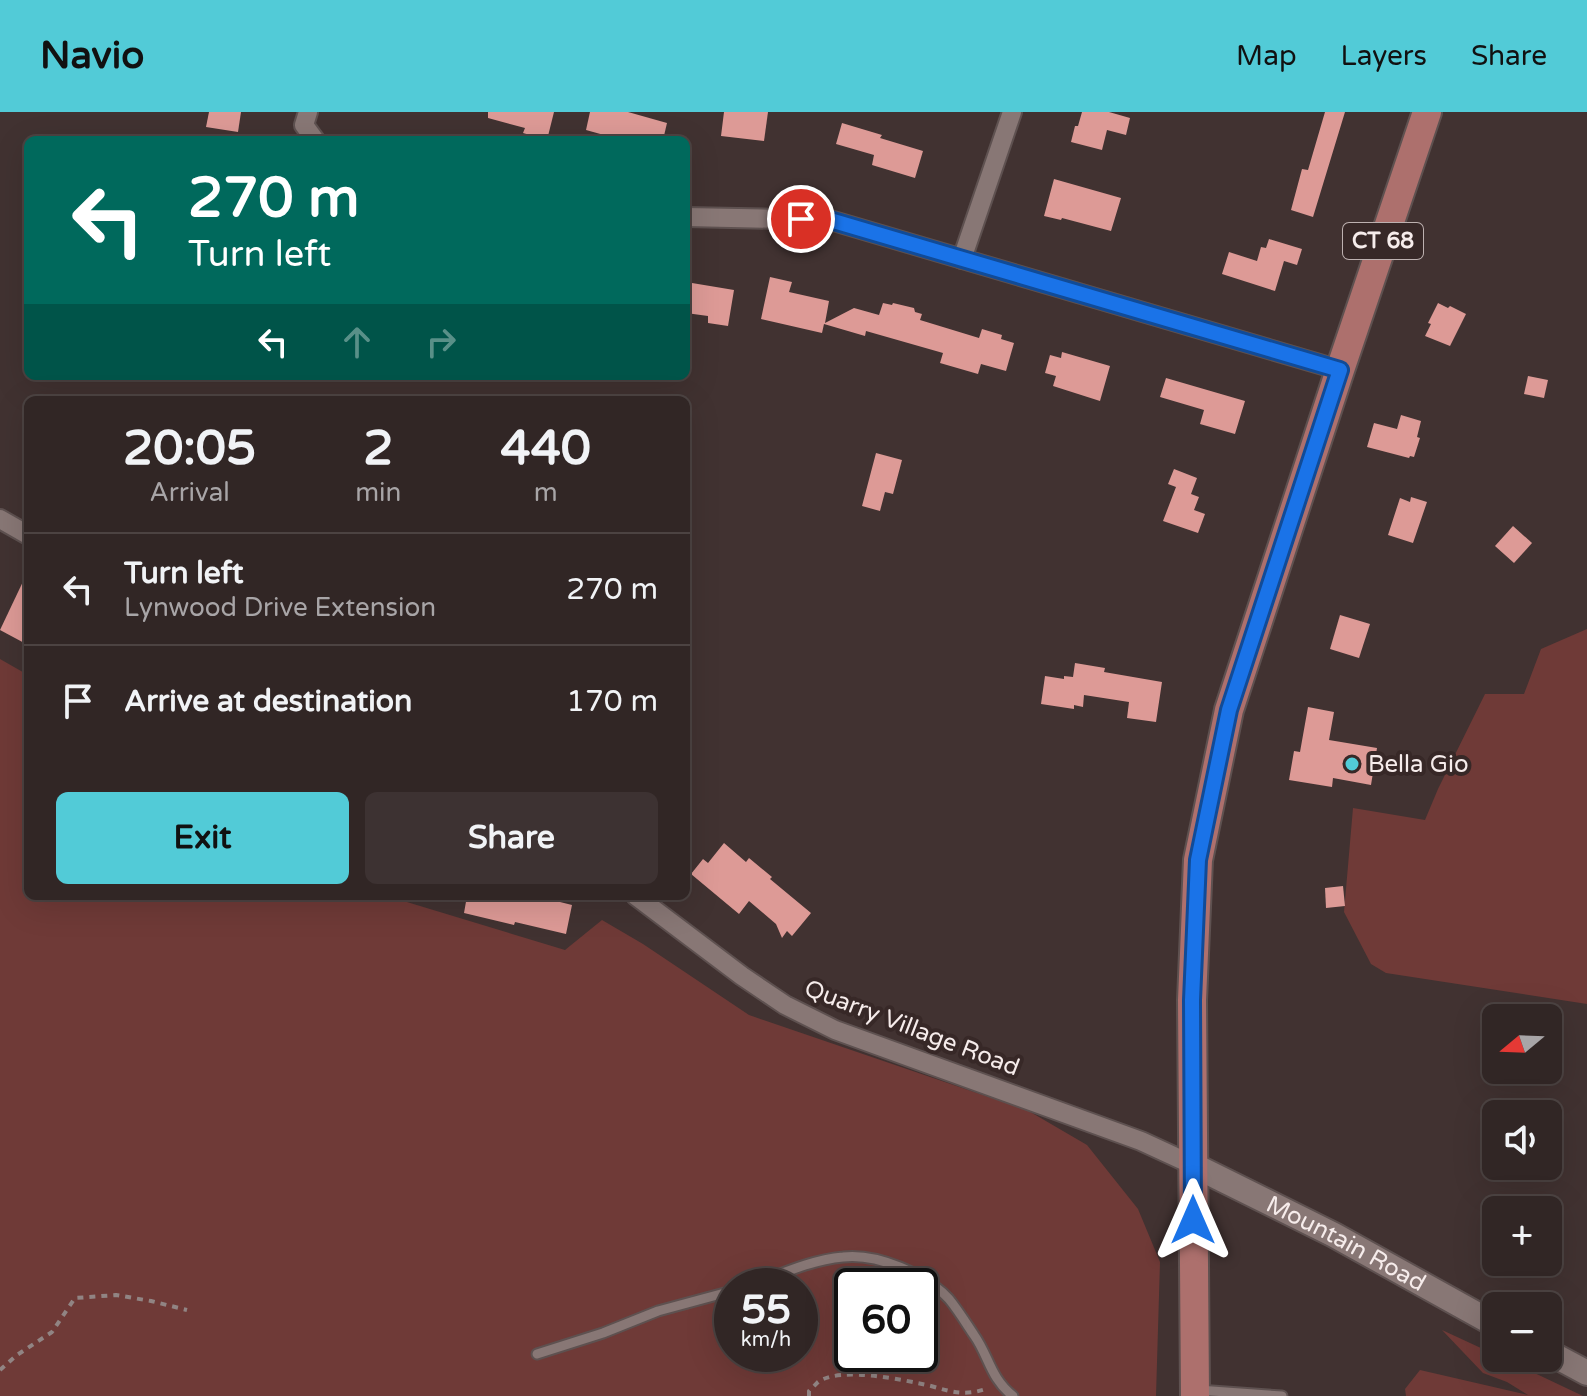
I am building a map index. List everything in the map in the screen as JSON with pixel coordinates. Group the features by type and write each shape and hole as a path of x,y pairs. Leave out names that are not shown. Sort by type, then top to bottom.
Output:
{"main road":[{"name":"CT 68","path":"1195,1393 1192,1000 1198,860 1229,710 1427,112"},
{"name":"Mountain Road","path":"1193,1165 1334,1235 1482,1317"},
{"path":"1562,1360 1587,1373"}],"street":[{"path":"308,112 304,125 312,136"},
{"path":"962,259 1012,112"},
{"path":"690,217 830,220 1340,370"},
{"path":"0,519 24,533"},
{"name":"Quarry Village Road","path":"641,900 753,984 785,1005 835,1030 1141,1141 1193,1165"}],"lane":[{"path":"797,1268 846,1256 884,1261 918,1274 948,1298 977,1339 997,1381 1013,1396"},
{"path":"537,1354 658,1311 714,1296"},
{"path":"1195,1393 1296,1396"}],"path":[{"path":"0,1370 52,1332 75,1298 116,1295 187,1310"},
{"path":"809,1396 809,1391 820,1381 840,1376 874,1375 965,1396 984,1391 997,1381"}],"shaded area":[{"path":"1587,629 1587,1004 1386,973 1371,964 1344,912 1353,808 1425,820 1485,694 1524,694 1541,649"},
{"path":"0,659 24,673 24,900 400,900 565,950 602,920 749,1015 1027,1110 1087,1145 1138,1209 1160,1262 1156,1396 0,1396"},
{"path":"1442,1330 1482,1349 1482,1372"},
{"path":"1420,1370 1528,1395 1507,1382 1483,1373 1532,1372 1583,1396 1406,1396 1405,1389"}],"building":[{"path":"209,112 241,112 238,132 206,127"},
{"path":"488,112 554,112 548,136 523,133 525,128 488,118"},
{"path":"590,112 628,112 667,123 664,136 608,136 586,130"},
{"path":"724,112 768,112 764,141 721,136"},
{"path":"1082,112 1109,112 1130,118 1126,135 1107,130 1102,150 1071,142"},
{"path":"1325,112 1345,112 1313,217 1291,210 1302,169 1308,170"},
{"path":"842,123 923,151 915,178 872,165 874,155 836,144"},
{"path":"1054,179 1121,198 1111,231 1044,216"},
{"path":"1269,239 1302,249 1297,265 1284,261 1275,291 1222,274 1229,252 1257,261 1261,247 1266,248"},
{"path":"770,277 792,282 789,292 829,301 825,323 854,308 879,315 883,303 893,303 914,308 915,312 922,314 920,320 979,338 982,329 1002,335 1001,339 1014,343 1006,371 981,364 978,374 940,363 943,353 866,331 865,336 824,324 822,333 761,319"},
{"path":"690,283 734,290 728,326 708,323 708,316 690,314"},
{"path":"1438,303 1466,314 1450,346 1425,336"},
{"path":"1062,352 1110,366 1100,401 1053,386 1056,376 1045,373 1050,355 1061,358"},
{"path":"1528,376 1548,380 1544,398 1524,394"},
{"path":"1166,378 1245,401 1235,434 1200,424 1204,410 1160,397"},
{"path":"1401,415 1421,421 1414,457 1367,447 1374,423 1397,429"},
{"path":"876,453 902,460 893,494 885,492 880,511 862,506"},
{"path":"1174,469 1197,478 1191,494 1199,497 1194,510 1205,514 1198,533 1163,521 1176,487 1168,484"},
{"path":"1411,497 1427,502 1413,543 1388,535 1400,498 1410,502"},
{"path":"1513,526 1532,543 1514,563 1495,546"},
{"path":"24,579 24,643 0,630"},
{"path":"1340,615 1370,624 1359,658 1330,649"},
{"path":"1075,663 1105,668 1104,672 1162,682 1156,722 1127,718 1129,702 1084,695 1083,707 1074,705 1074,709 1041,704 1045,676 1073,677"},
{"path":"1308,707 1334,712 1329,740 1377,748 1371,785 1333,778 1332,787 1289,780 1294,751 1300,752"},
{"path":"724,843 746,862 749,858 811,913 792,936 787,931 782,938 776,924 749,901 739,914 691,874 703,859 708,863"},
{"path":"1343,886 1345,906 1326,908 1325,888"},
{"path":"466,900 552,900 572,905 566,934 464,913"}],"place":[{"name":"Bella Gio","path":"1352,764"}],"route":[{"path":"801,219 830,220 1340,370 1229,710 1198,860 1192,1000 1193,1220"}]}
